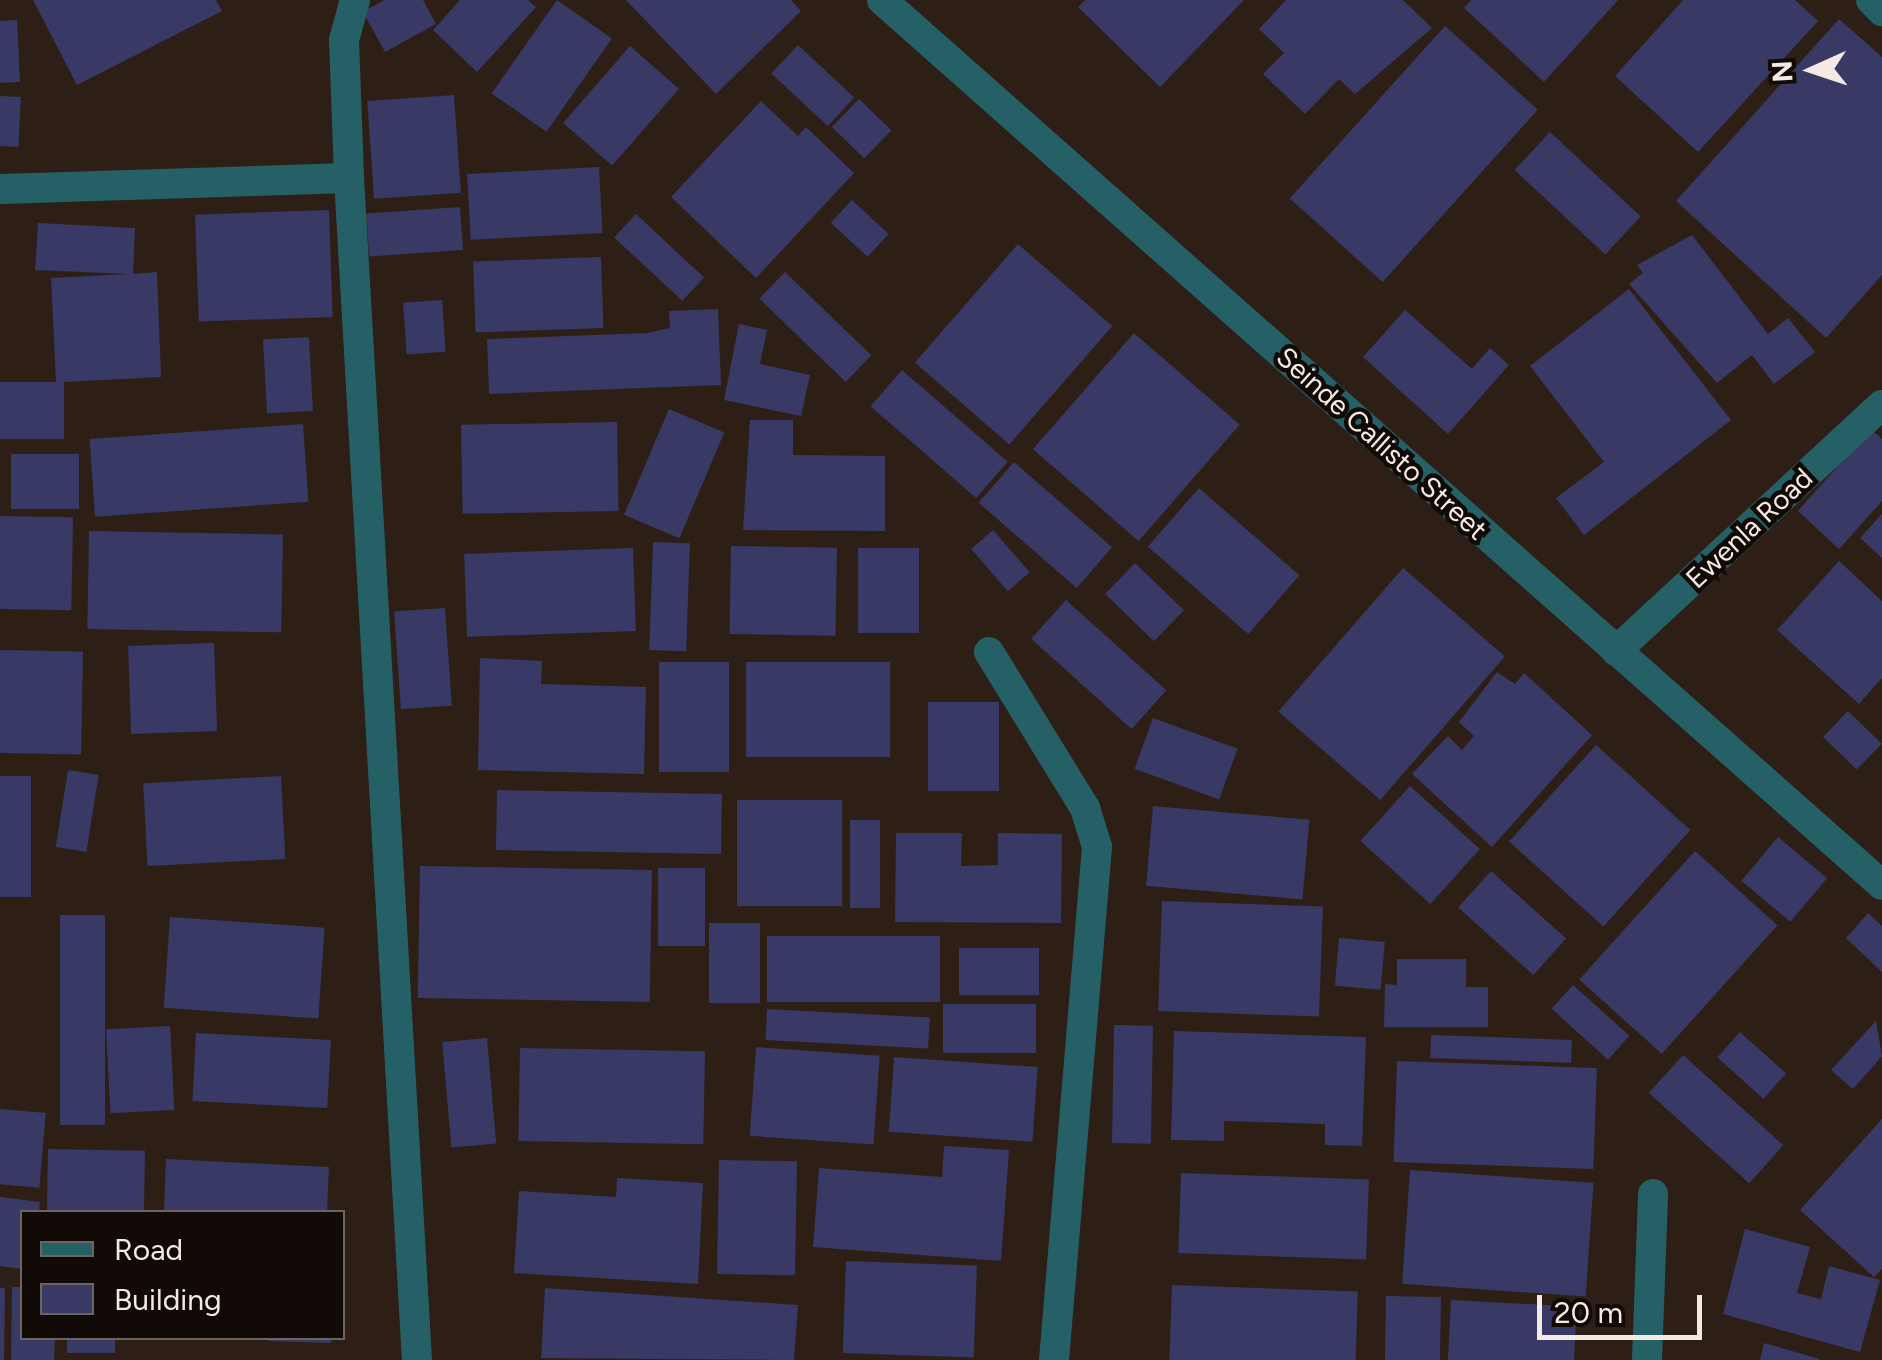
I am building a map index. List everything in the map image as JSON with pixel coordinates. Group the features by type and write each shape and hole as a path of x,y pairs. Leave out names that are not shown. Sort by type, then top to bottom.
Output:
{"street":[{"path":"355,0 344,40 349,178 417,1360"},
{"name":"Seinde Callisto Street","path":"882,0 1882,885"},
{"path":"1871,0 1882,11"},
{"path":"0,189 349,178"},
{"name":"Ewenla Road","path":"1616,651 1882,405"},
{"path":"988,652 1085,808 1097,846 1054,1360"},
{"path":"1647,1360 1653,1194"}],"building":[{"path":"33,0 216,0 222,11 77,85"},
{"path":"384,0 423,0 436,24 385,52 363,12"},
{"path":"460,0 528,0 536,7 477,72 433,30"},
{"path":"557,0 612,38 546,132 492,93"},
{"path":"626,0 791,0 801,11 716,94"},
{"path":"1085,0 1244,0 1160,87 1078,7"},
{"path":"1286,0 1403,0 1432,28 1355,94 1339,79 1305,114 1263,74 1284,53 1259,29"},
{"path":"1471,0 1618,0 1544,82 1464,8"},
{"path":"1683,0 1795,0 1818,21 1698,152 1615,76"},
{"path":"1839,19 1882,57 1882,275 1826,338 1676,201"},
{"path":"17,20 20,82 0,83 0,21"},
{"path":"1445,26 1538,110 1383,282 1290,198"},
{"path":"798,45 854,98 828,126 771,74"},
{"path":"630,46 679,89 612,166 563,123"},
{"path":"454,95 461,193 374,199 367,101"},
{"path":"0,96 21,97 18,147 0,146"},
{"path":"859,99 891,130 864,158 832,127"},
{"path":"761,101 798,136 806,127 854,173 756,278 671,197"},
{"path":"1550,132 1641,217 1605,255 1515,170"},
{"path":"599,167 602,233 471,240 467,174"},
{"path":"852,200 889,234 867,257 831,223"},
{"path":"460,207 463,250 369,256 366,214"},
{"path":"329,210 333,317 199,322 195,215"},
{"path":"636,214 704,277 682,301 614,237"},
{"path":"38,223 135,228 133,274 157,272 161,377 64,382 64,439 0,439 0,382 56,382 51,278 128,274 35,270"},
{"path":"1692,235 1768,334 1788,318 1815,352 1774,384 1752,355 1717,383 1629,284 1643,273 1637,265"},
{"path":"1018,244 1112,326 1009,444 915,362"},
{"path":"601,257 603,328 476,332 473,261"},
{"path":"785,272 871,355 846,382 759,299"},
{"path":"1629,289 1731,420 1584,535 1556,498 1604,462 1530,366"},
{"path":"442,300 446,352 407,355 403,303"},
{"path":"718,309 721,385 489,394 487,339 648,333 670,328 669,311"},
{"path":"1405,310 1472,369 1490,348 1509,365 1448,434 1363,357"},
{"path":"739,324 767,330 760,364 810,375 801,416 724,400"},
{"path":"1134,333 1240,425 1139,541 1033,449"},
{"path":"309,337 313,411 267,413 263,339"},
{"path":"902,370 1008,462 976,498 871,406"},
{"path":"669,409 724,432 679,538 624,515"},
{"path":"750,420 793,420 793,455 885,456 885,531 743,530"},
{"path":"617,422 619,511 463,514 461,425"},
{"path":"303,424 308,502 95,517 90,439"},
{"path":"1871,429 1882,439 1882,501 1839,549 1798,511"},
{"path":"11,454 79,454 79,509 11,509"},
{"path":"1014,462 1112,547 1077,588 979,503"},
{"path":"1199,488 1299,575 1248,634 1148,547"},
{"path":"1882,514 1882,558 1860,538"},
{"path":"0,516 73,517 71,610 0,609"},
{"path":"993,530 1030,572 1008,591 971,549"},
{"path":"89,531 283,534 281,632 87,629"},
{"path":"653,542 690,543 686,651 649,650"},
{"path":"731,546 837,548 835,636 729,634"},
{"path":"633,548 636,631 467,637 464,554"},
{"path":"858,548 919,548 919,633 858,633"},
{"path":"1839,561 1882,601 1882,678 1859,704 1777,630"},
{"path":"1135,563 1184,610 1154,641 1105,594"},
{"path":"1403,568 1505,657 1380,800 1278,711"},
{"path":"1066,600 1166,690 1132,729 1031,639"},
{"path":"445,608 452,706 401,709 394,612"},
{"path":"214,643 217,731 131,734 128,646"},
{"path":"0,650 83,651 81,754 0,753"},
{"path":"480,658 542,661 541,684 646,687 644,774 478,770"},
{"path":"659,662 729,662 729,772 659,772"},
{"path":"746,662 890,662 890,757 746,757"},
{"path":"1497,672 1515,684 1524,673 1592,735 1492,847 1412,774 1448,736 1462,750 1474,736 1459,722"},
{"path":"928,702 999,702 999,791 928,791"},
{"path":"1848,711 1882,744 1857,770 1823,737"},
{"path":"1153,718 1238,749 1219,800 1135,769"},
{"path":"1596,745 1690,830 1603,927 1509,842"},
{"path":"68,770 99,775 86,852 56,847"},
{"path":"0,776 31,776 31,897 0,897"},
{"path":"281,776 285,859 148,866 143,783"},
{"path":"1410,786 1480,849 1430,904 1360,841"},
{"path":"497,790 722,794 721,854 496,850"},
{"path":"737,800 842,800 842,906 737,906"},
{"path":"1153,806 1309,820 1302,899 1146,886"},
{"path":"850,820 880,820 880,908 850,908"},
{"path":"896,833 962,833 961,866 998,865 998,833 1062,834 1061,923 895,922"},
{"path":"1778,837 1827,878 1790,922 1741,881"},
{"path":"1695,851 1777,925 1662,1054 1579,980"},
{"path":"420,866 652,870 650,1002 418,998"},
{"path":"658,868 705,868 705,946 658,946"},
{"path":"1491,871 1566,939 1533,975 1458,907"},
{"path":"1162,901 1323,907 1319,1017 1158,1011"},
{"path":"1868,913 1882,926 1882,972 1846,938"},
{"path":"60,915 105,915 105,1125 60,1125"},
{"path":"170,917 325,928 318,1019 164,1008"},
{"path":"709,923 760,923 760,1003 709,1003"},
{"path":"767,936 940,936 940,1002 767,1002"},
{"path":"1339,938 1385,942 1381,990 1335,986"},
{"path":"959,948 1039,948 1039,995 959,995"},
{"path":"1397,959 1466,959 1466,987 1488,987 1488,1027 1384,1027 1385,984 1397,985"},
{"path":"1573,985 1629,1036 1608,1060 1552,1009"},
{"path":"943,1004 1036,1004 1036,1053 943,1053"},
{"path":"767,1009 930,1018 928,1048 765,1040"},
{"path":"1876,1021 1882,1056 1853,1089 1831,1070"},
{"path":"1114,1025 1153,1026 1151,1144 1112,1143"},
{"path":"170,1026 174,1110 110,1113 106,1029"},
{"path":"1174,1031 1366,1037 1362,1146 1325,1145 1325,1124 1224,1121 1224,1141 1171,1140"},
{"path":"1740,1032 1786,1073 1763,1099 1717,1057"},
{"path":"196,1033 331,1040 327,1108 192,1101"},
{"path":"1431,1035 1572,1040 1571,1063 1430,1058"},
{"path":"487,1038 496,1144 451,1148 442,1042"},
{"path":"756,1047 880,1056 873,1144 750,1136"},
{"path":"520,1048 705,1051 703,1144 518,1141"},
{"path":"1683,1055 1783,1145 1749,1183 1649,1093"},
{"path":"894,1057 1038,1067 1032,1142 889,1132"},
{"path":"1397,1061 1597,1068 1593,1169 1393,1162"},
{"path":"0,1109 46,1113 39,1188 0,1184"},
{"path":"1882,1119 1882,1269 1874,1277 1800,1210"},
{"path":"944,1146 1009,1150 1001,1261 813,1247 819,1168 942,1177"},
{"path":"48,1149 145,1151 144,1210 47,1210"},
{"path":"166,1159 329,1167 327,1210 164,1210"},
{"path":"719,1160 797,1161 795,1275 717,1274"},
{"path":"1410,1170 1594,1183 1586,1297 1402,1284"},
{"path":"1181,1173 1369,1180 1366,1260 1178,1253"},
{"path":"617,1178 703,1183 698,1284 514,1273 519,1191 616,1197"},
{"path":"0,1197 40,1202 39,1210 20,1210 20,1269 0,1266"},
{"path":"1745,1229 1810,1247 1797,1293 1821,1299 1829,1266 1880,1280 1860,1352 1723,1314"},
{"path":"846,1261 977,1266 974,1358 843,1353"},
{"path":"1172,1285 1358,1291 1355,1360 1169,1360"},
{"path":"12,1287 20,1287 20,1340 55,1340 54,1360 11,1360"},
{"path":"0,1288 5,1288 4,1360 0,1360"},
{"path":"545,1288 798,1305 794,1360 541,1358"},
{"path":"1386,1296 1441,1297 1440,1360 1385,1360"},
{"path":"1451,1300 1577,1307 1574,1360 1448,1360"},
{"path":"67,1340 115,1340 115,1353 67,1353"},
{"path":"331,1340 331,1343 269,1341"},
{"path":"1764,1343 1820,1359 1760,1360"}]}
